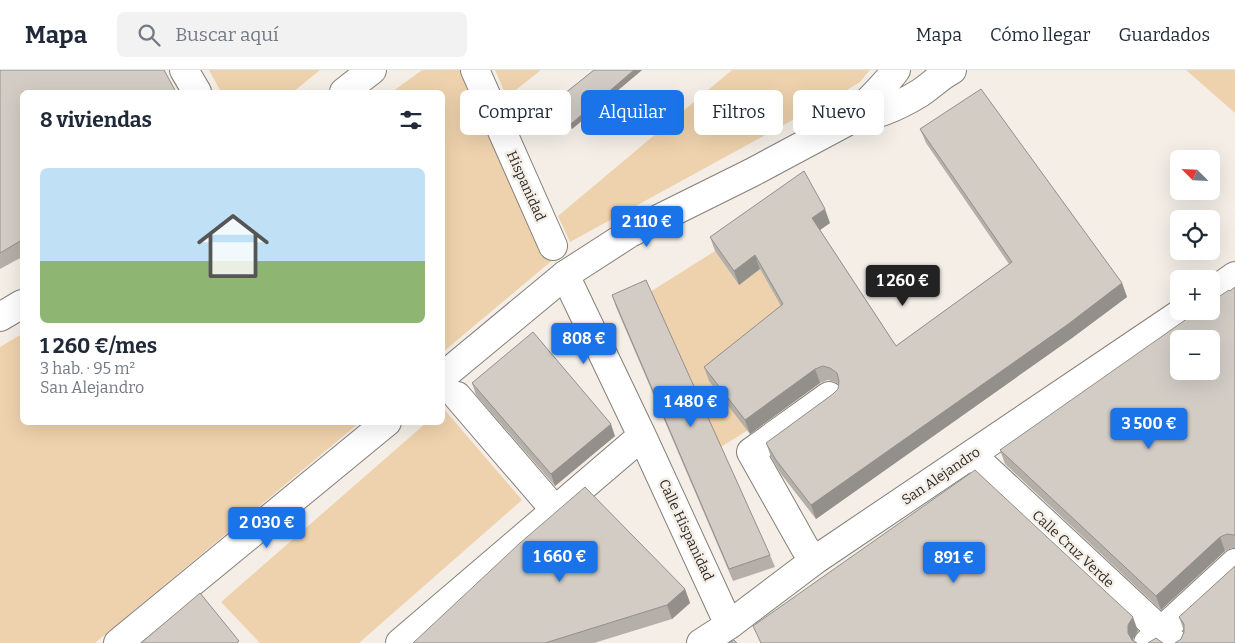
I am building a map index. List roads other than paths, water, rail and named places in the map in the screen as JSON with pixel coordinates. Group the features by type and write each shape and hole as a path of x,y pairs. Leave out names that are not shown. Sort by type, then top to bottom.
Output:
{"street":[{"path":"184,70 196,90"},
{"path":"347,90 372,70"},
{"name":"Hispanidad","path":"475,70 553,246"},
{"path":"880,90 887,84 896,70"},
{"path":"884,111 920,93 942,71"},
{"path":"555,510 450,386 565,275 630,233 751,173 822,135"},
{"name":"Calle Hispanidad","path":"565,275 729,624"},
{"path":"1220,286 1235,277"},
{"name":"San Alejandro","path":"701,643 815,560 1171,320"},
{"path":"815,560 804,548 751,452 829,396"},
{"path":"118,643 383,425"},
{"path":"400,643 642,436"},
{"name":"Calle Cruz Verde","path":"972,455 1161,639"},
{"path":"1161,639 1235,563"}]}
